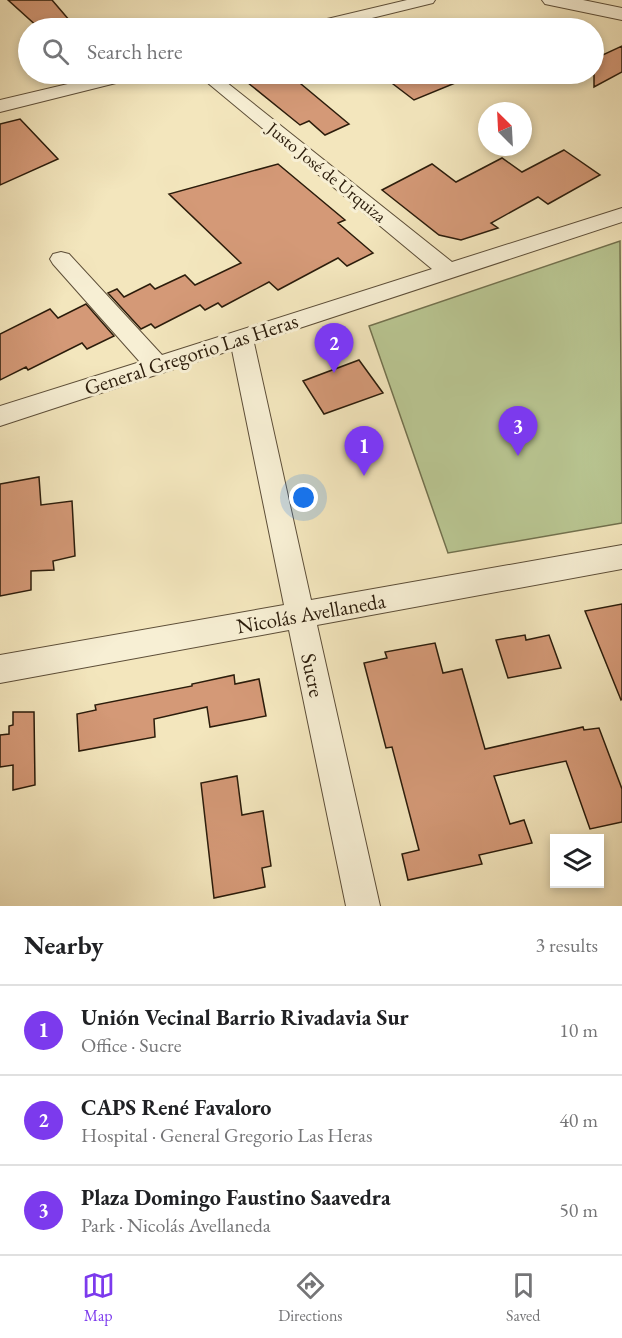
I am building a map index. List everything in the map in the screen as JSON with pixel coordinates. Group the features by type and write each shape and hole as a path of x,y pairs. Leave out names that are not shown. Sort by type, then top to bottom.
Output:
{"street":[{"path":"353,18 427,0"},
{"path":"552,0 622,14"},
{"path":"0,106 89,84"},
{"name":"Justo José de Urquiza","path":"218,84 449,271"},
{"name":"General Gregorio Las Heras","path":"0,416 622,215"},
{"path":"61,259 157,365"},
{"name":"Sucre","path":"241,338 363,906"},
{"name":"Nicolás Avellaneda","path":"0,669 622,557"}],"green space":[{"path":"620,241 622,523 448,553 369,326"}],"building":[{"path":"8,0 52,0 67,18 28,18"},
{"path":"622,46 622,72 604,82 604,54"},
{"path":"249,84 301,84 349,124 325,135 309,121 300,125"},
{"path":"393,84 453,84 414,100"},
{"path":"20,119 58,159 0,185 0,124"},
{"path":"564,150 600,175 548,204 538,197 491,223 498,228 461,240 439,235 382,190 432,164 456,182 502,158 522,172"},
{"path":"278,164 345,220 338,223 373,253 347,266 338,258 278,290 269,282 222,307 218,303 205,310 200,305 155,328 151,324 141,329 108,293 117,289 124,297 150,284 155,289 185,275 195,285 241,263 169,194"},
{"path":"86,304 114,336 87,349 82,343 28,370 26,367 0,380 0,334 50,309 58,318"},
{"path":"359,360 383,393 324,414 303,381"},
{"path":"39,477 41,505 72,501 75,556 53,561 54,570 31,571 31,590 0,596 0,484"},
{"path":"622,604 622,699 621,700 585,611"},
{"path":"525,635 526,640 549,635 561,668 508,678 496,640"},
{"path":"435,643 443,673 462,669 485,749 583,727 584,730 599,728 622,789 622,822 590,829 566,761 494,776 510,824 524,820 532,843 479,855 482,864 408,880 402,854 419,850 392,747 386,748 364,663 387,658 385,652"},
{"path":"234,675 235,684 259,679 266,716 210,727 207,707 154,719 155,737 79,751 77,714 96,710 95,705 192,686 192,684"},
{"path":"13,712 34,712 35,785 13,790 13,765 0,767 0,735 9,734 9,726 13,725"},
{"path":"237,776 242,815 263,811 271,866 262,868 265,887 214,898 201,783"}],"place":[{"name":"CAPS René Favaloro","path":"334,373"},
{"name":"Plaza Domingo Faustino Saavedra","path":"518,456"},
{"name":"Unión Vecinal Barrio Rivadavia Sur","path":"364,476"}]}
